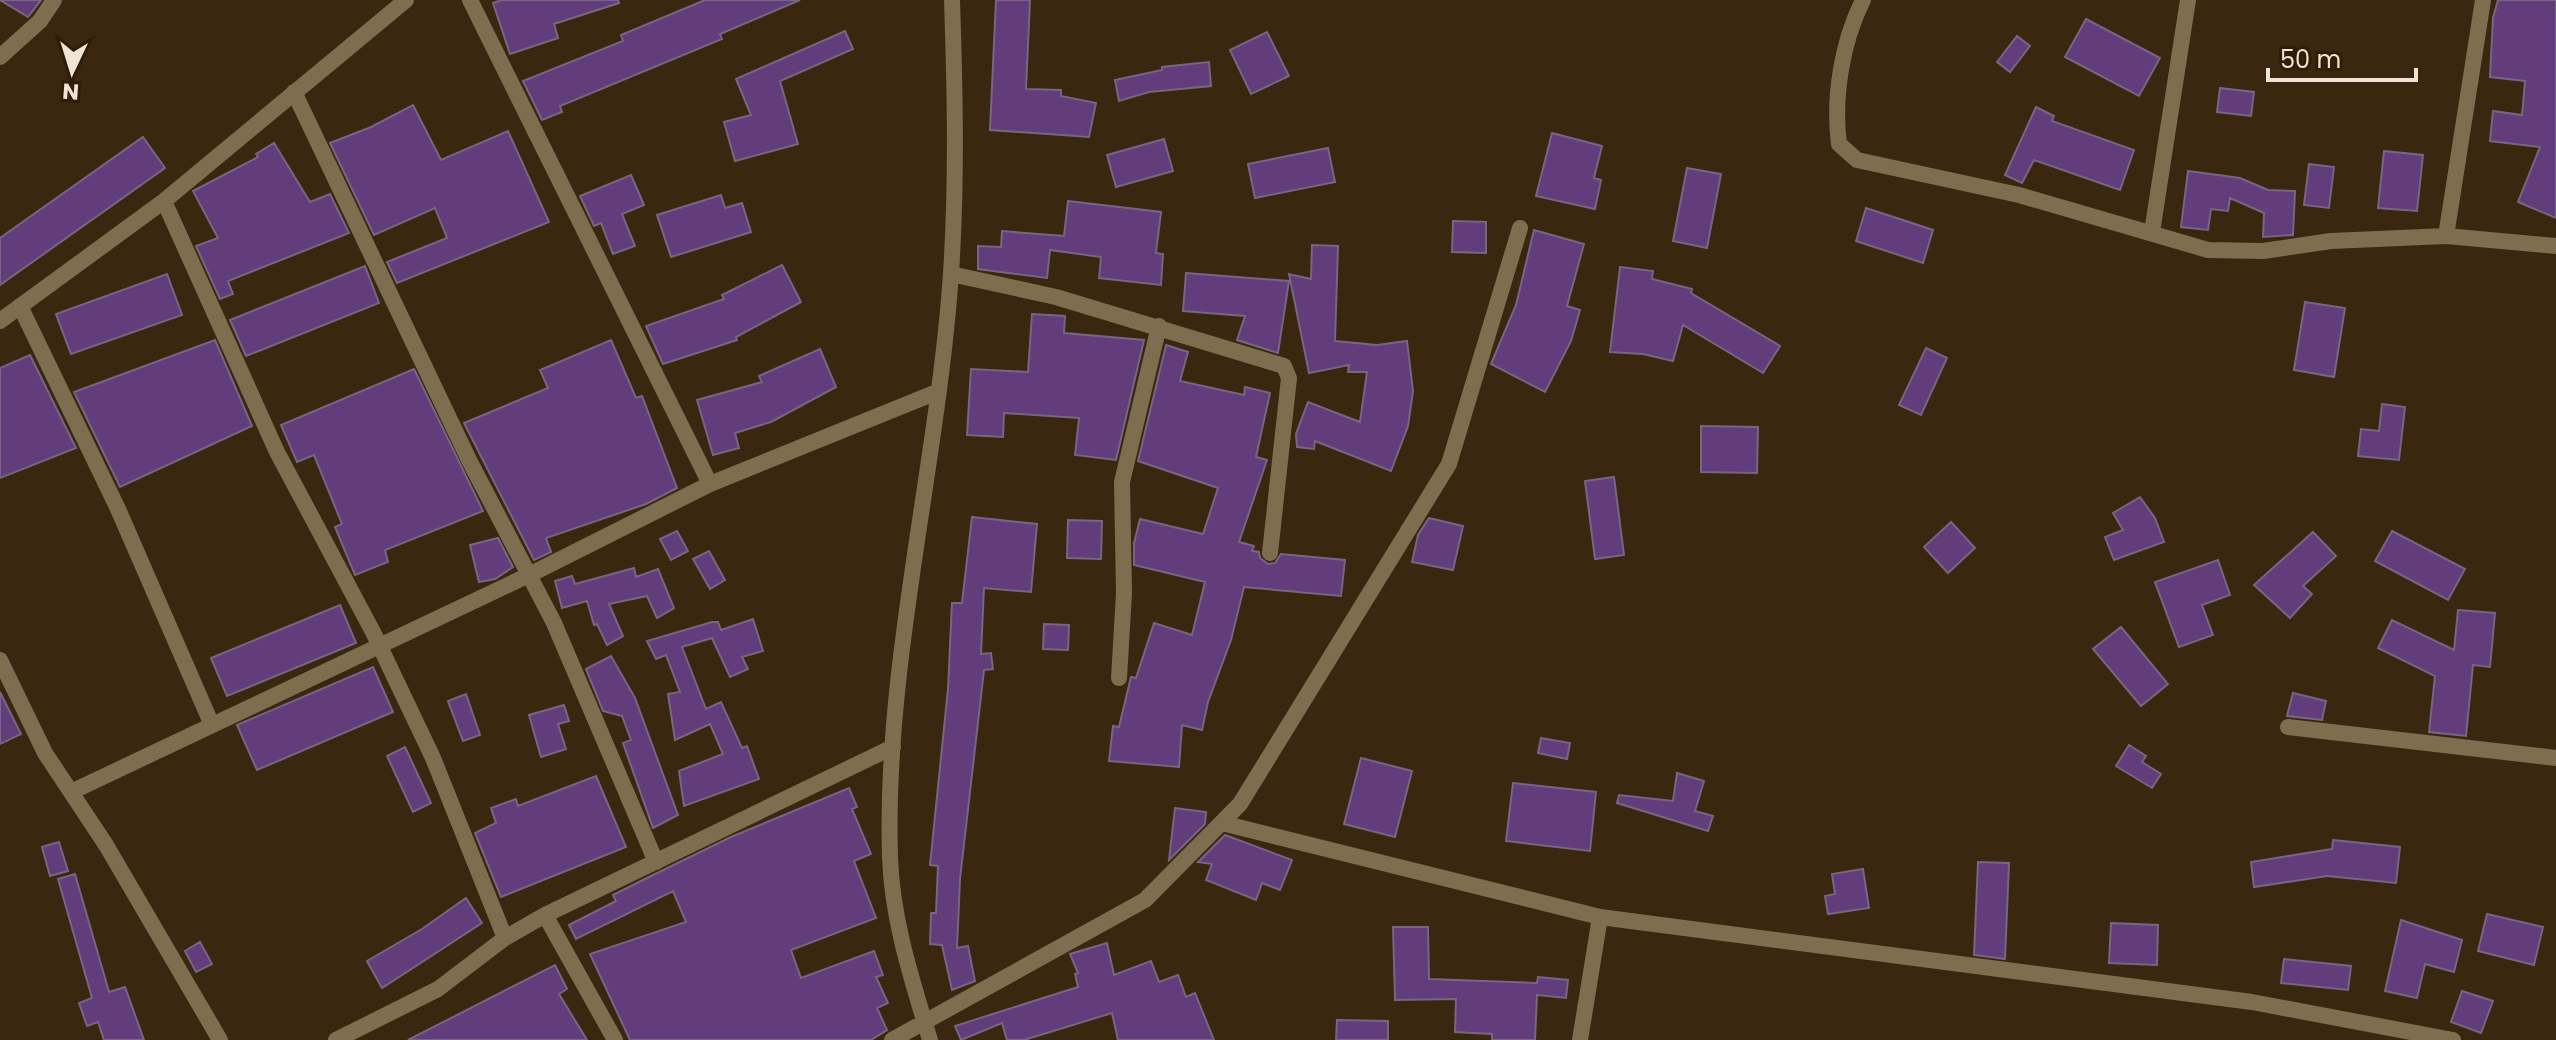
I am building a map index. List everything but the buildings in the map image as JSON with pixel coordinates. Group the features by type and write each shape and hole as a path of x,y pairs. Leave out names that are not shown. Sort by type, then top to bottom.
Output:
{"street":[{"path":"0,57 40,21 54,0"},
{"path":"0,321 164,201 406,0"},
{"path":"470,0 710,484"},
{"path":"927,1032 900,938 890,858 893,747 951,274 955,110 952,0"},
{"path":"1863,0 1850,25 1835,115 1839,144 1857,160 2019,195 2208,250 2263,251 2331,241 2446,236 2556,246"},
{"path":"2152,232 2188,0"},
{"path":"2446,236 2483,0"},
{"path":"294,92 469,460 554,623 656,862"},
{"path":"164,201 277,452 379,645 433,758 505,938"},
{"path":"892,1040 927,1032 1145,900 1240,804 1449,464 1520,228"},
{"path":"951,274 1056,297 1284,366 1289,378 1270,553"},
{"path":"20,306 118,509 212,725"},
{"path":"1119,678 1124,593 1122,482 1159,326"},
{"path":"71,792 529,575 710,484 937,392"},
{"path":"0,660 45,753 220,1040"},
{"path":"2288,727 2556,758"},
{"path":"336,1040 438,989 505,938 545,915 893,747"},
{"path":"1222,823 1600,917 2252,1002 2453,1040"},
{"path":"545,915 615,1040"},
{"path":"1580,1040 1600,917"}]}
